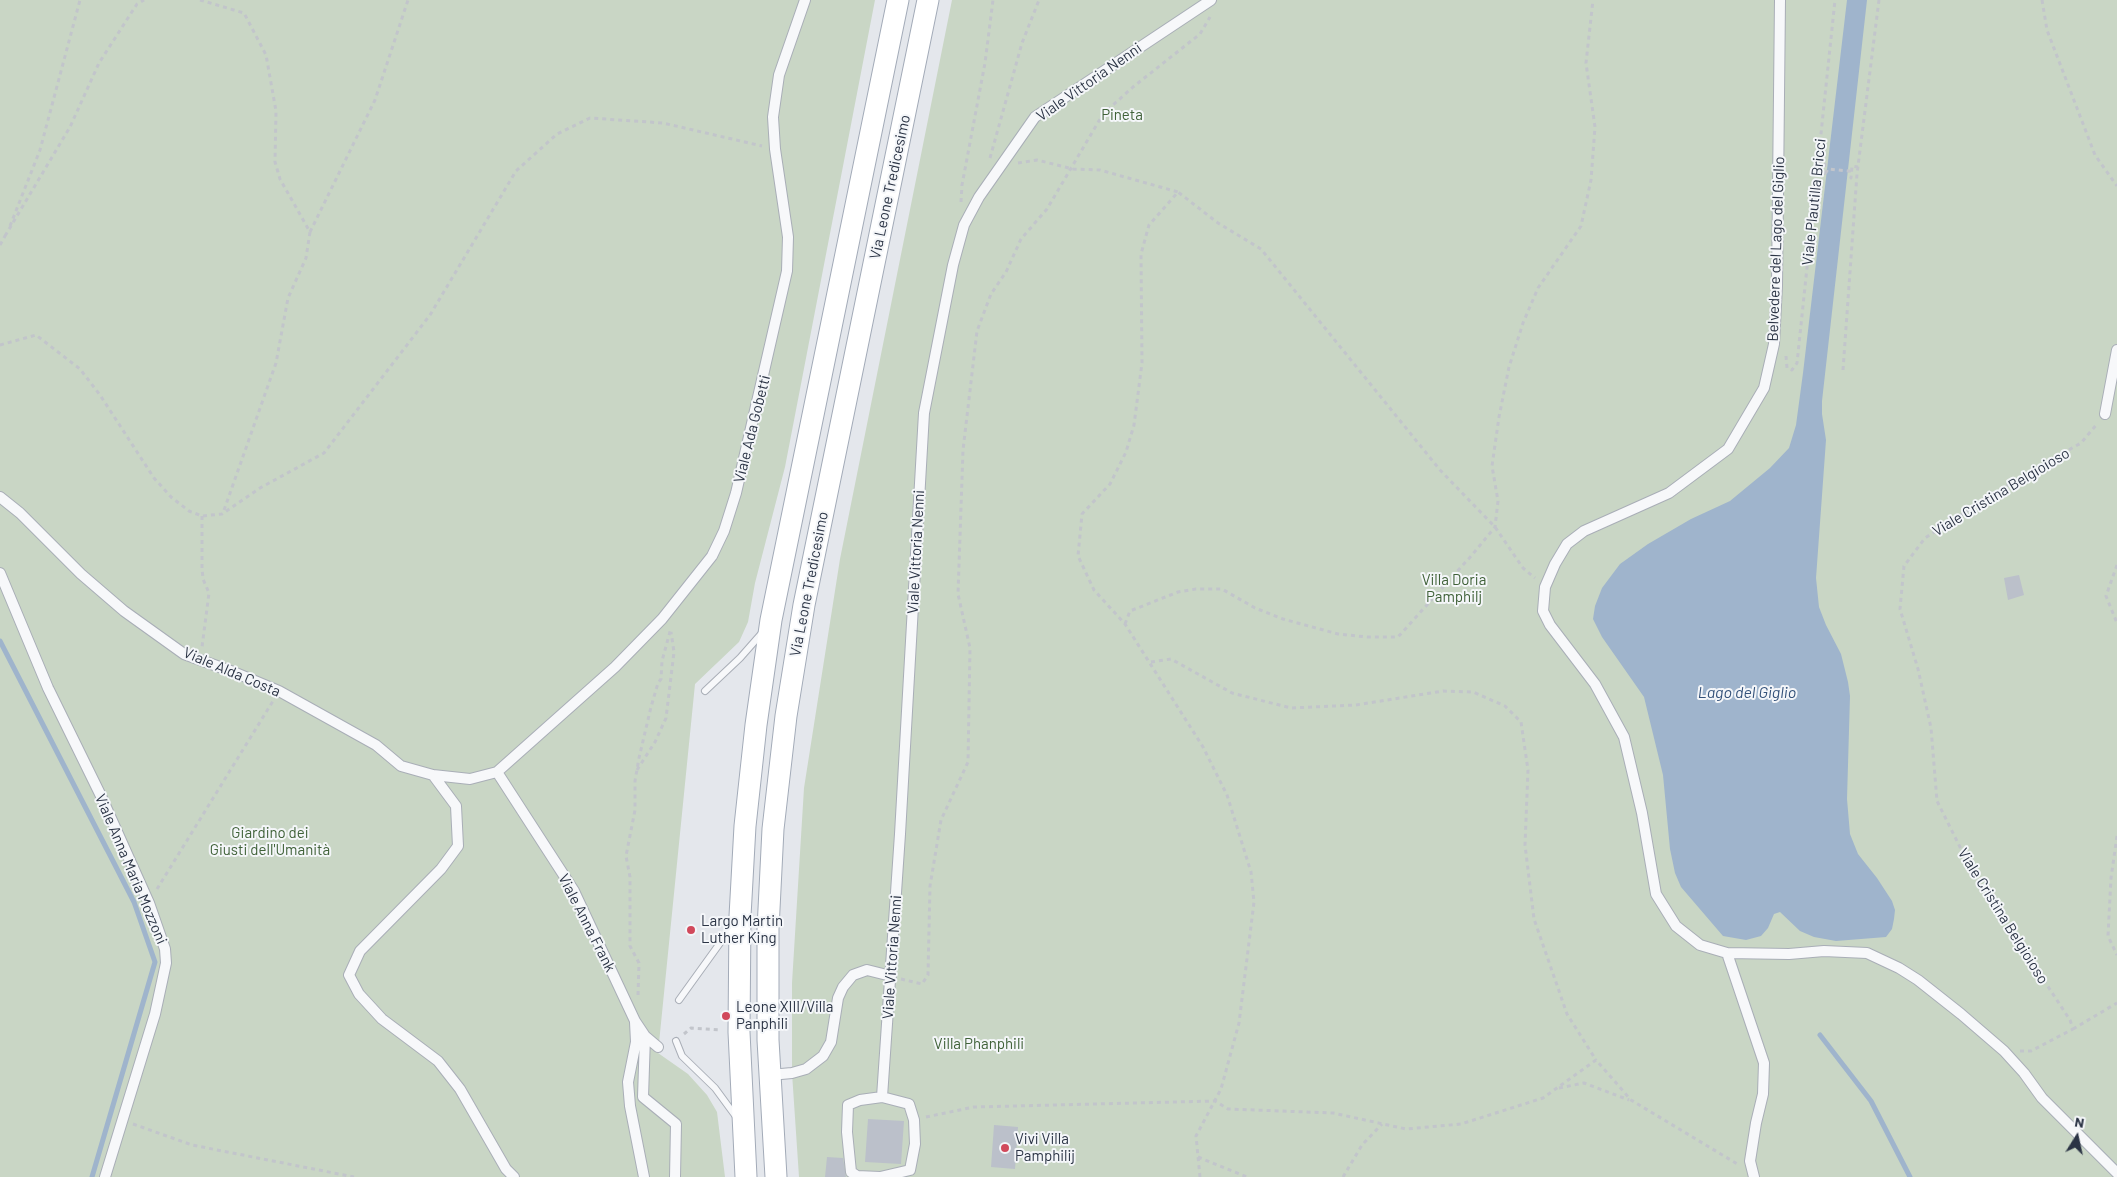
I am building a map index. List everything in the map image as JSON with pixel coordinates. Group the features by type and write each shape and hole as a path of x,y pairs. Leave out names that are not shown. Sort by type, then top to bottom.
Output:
{"main road":[{"name":"Via Leone Tredicesimo","path":"746,1177 739,1032 740,916 745,826 755,733 772,620 898,0"},
{"name":"Via Leone Tredicesimo","path":"776,1177 770,1075 768,965 770,878 776,800 786,716 804,606 928,0"}],"street":[{"name":"Viale Ada Gobetti","path":"497,772 615,667 672,607 712,556 724,531 736,493 768,361 787,271 788,237 775,149 773,117 779,76 805,0"},
{"name":"Belvedere del Lago del Giglio","path":"1780,0 1778,277 1772,354 1764,388 1728,449 1669,493 1584,531 1567,544 1555,564 1545,587 1543,611 1550,625 1595,684 1624,737 1642,812 1656,894 1676,926 1700,946 1727,953 1789,954 1824,951 1867,953 1918,980 2004,1052 2024,1073 2042,1098 2117,1173"},
{"name":"Viale Vittoria Nenni","path":"882,1097 891,976 924,413 953,265 964,225 979,197 1035,117 1213,4"},
{"path":"2105,414 2117,350"},
{"name":"Viale Alda Costa","path":"0,497 20,513 81,574 124,611 184,654 236,672 279,691 376,745 401,766 433,775 470,780 497,772"},
{"name":"Viale Anna Maria Mozzoni","path":"0,573 48,688 101,796 149,903 166,949 166,963 155,1014 105,1177"},
{"name":"Viale Anna Frank","path":"497,772 574,891 635,1021 645,1036 658,1048"},
{"path":"433,775 456,806 458,846 441,869 360,951 349,974 359,994 382,1019 438,1061 460,1089 506,1169 514,1177"},
{"path":"1727,953 1764,1062 1763,1094 1750,1161 1753,1175"},
{"path":"770,1075 792,1073 806,1068 823,1056 831,1042 838,998 842,987 853,975 867,970 891,976"},
{"path":"635,1021 636,1042 628,1082 630,1106 644,1177"},
{"path":"645,1036 643,1097 676,1124 675,1177"},
{"path":"882,1097 909,1104 914,1120 916,1144 910,1170 880,1177 857,1176 851,1172 847,1132 848,1105 860,1100 882,1097"}],"lane":[{"path":"705,691 740,658 772,620"},
{"path":"679,1000 740,916"},
{"path":"676,1041 680,1053 714,1088 744,1127"}],"path":[{"path":"6,236 40,150 80,0"},
{"path":"0,245 70,127 99,64 137,4 144,0"},
{"path":"200,0 244,14 266,55 276,110 275,162 280,179 310,232"},
{"path":"222,514 276,363 288,298 306,258 310,232 375,100 408,0"},
{"path":"961,237 962,185 985,63 993,0"},
{"path":"990,158 1022,43 1039,0"},
{"path":"1125,624 1130,611 1178,592 1196,589 1222,589 1255,608 1283,619 1338,634 1366,637 1398,637 1495,527 1498,500 1492,466 1509,366 1523,324 1538,288 1581,226 1591,180 1595,127 1586,63 1593,0"},
{"name":"Viale Plautilla Bricci","path":"1772,354 1786,355 1787,368 1792,370 1795,367 1835,0"},
{"path":"1843,370 1858,167 1879,0"},
{"path":"2042,0 2047,30 2095,155 2117,186"},
{"path":"891,976 922,984 928,975 930,886 941,820 968,762 970,648 958,594 963,450 977,331 991,294 1006,272 1020,239 1048,209 1073,169 1090,134 1103,114 1132,87 1200,34 1213,4"},
{"path":"0,345 36,335 80,369 100,395 154,478 171,497 189,511 202,516 222,514 260,488 324,453 430,315 516,171 557,134 590,118 599,118 663,123 775,149"},
{"path":"1001,165 1037,160 1073,169 1100,170 1178,192 1218,223 1261,249 1440,470 1495,527 1523,568 1545,587"},
{"path":"1818,161 1825,162 1824,176 1828,169 1849,171 1850,178 1852,166 1858,167"},
{"path":"1178,192 1149,225 1141,254 1142,363 1134,425 1126,452 1110,484 1082,514 1078,556 1094,590 1125,624 1151,662 1203,747 1227,795 1251,872 1254,902 1239,1023 1221,1089 1196,1136 1200,1177"},
{"name":"Viale Cristina Belgioioso","path":"2073,1029 2070,1020 1972,871 1937,801 1931,728 1918,668 1900,609 1904,566 1925,538 2022,476 2082,443 2105,414"},
{"path":"200,660 209,593 203,578 202,568 202,516"},
{"path":"2117,565 2106,596 2117,623"},
{"path":"636,771 655,742 666,718 674,652 671,631 672,607"},
{"path":"635,1021 639,964 630,946 630,877 626,856 635,810 636,771 651,707 658,683 661,680 662,661 671,631"},
{"path":"1151,662 1171,659 1232,693 1291,708 1356,705 1443,691 1473,692 1505,706 1521,722 1528,770 1525,846 1534,919 1567,1014 1596,1060 1631,1100"},
{"path":"149,903 279,691"},
{"path":"2117,836 2111,878 2108,936 2117,956"},
{"path":"2004,1052 2031,1051 2117,1004"},
{"path":"676,1041 691,1028 739,1032"},
{"path":"914,1120 974,1107 1215,1101 1228,1110 1334,1113 1406,1129 1461,1124 1543,1098 1596,1060"},
{"path":"1558,1088 1584,1083 1631,1100 1753,1175"},
{"path":"123,1121 192,1145 354,1177"},
{"path":"1343,1177 1362,1145 1382,1124"},
{"path":"1198,1157 1247,1177"}],"green space":[{"name":"Giardino dei Giusti dell'Umanità","path":"0,0 875,0 785,467 755,583 748,622 739,642 695,684 658,1053 688,1074 707,1095 717,1112 725,1177 0,1177"},
{"name":"Villa Doria Pamphilj","path":"952,0 2117,0 2117,1177 799,1177 792,1073 792,983 804,788 840,559"}],"water":[{"name":"Lago del Giglio","path":"1847,0 1867,0 1822,401 1826,440 1816,578 1819,607 1841,654 1850,696 1847,799 1850,834 1858,854 1877,878 1892,901 1895,910 1892,929 1886,937 1836,941 1814,937 1800,931 1780,912 1774,914 1768,928 1761,936 1746,940 1723,936 1681,887 1675,873 1670,849 1663,775 1644,697 1602,637 1593,619 1595,606 1602,588 1620,564 1648,544 1691,519 1730,501 1770,468 1789,448 1796,425 1803,373"}],"building":[{"path":"2019,575 2024,595 2008,600 2004,578"},
{"path":"868,1119 904,1121 901,1164 865,1162"},
{"path":"994,1125 1018,1127 1015,1169 991,1167"},
{"path":"827,1157 843,1158 846,1177 825,1177"}],"waterway":[{"path":"0,641 134,902 155,962 92,1177"},
{"path":"1820,1035 1871,1101 1910,1177"}],"place":[{"name":"Largo Martin Luther King","path":"691,930"},
{"name":"Leone XIII/Villa Panphili","path":"726,1016"},
{"name":"Vivi Villa Pamphilij","path":"1005,1148"}],"park label":[{"name":"Pineta","path":"1122,115"},
{"name":"Villa Phanphili","path":"979,1044"}]}
